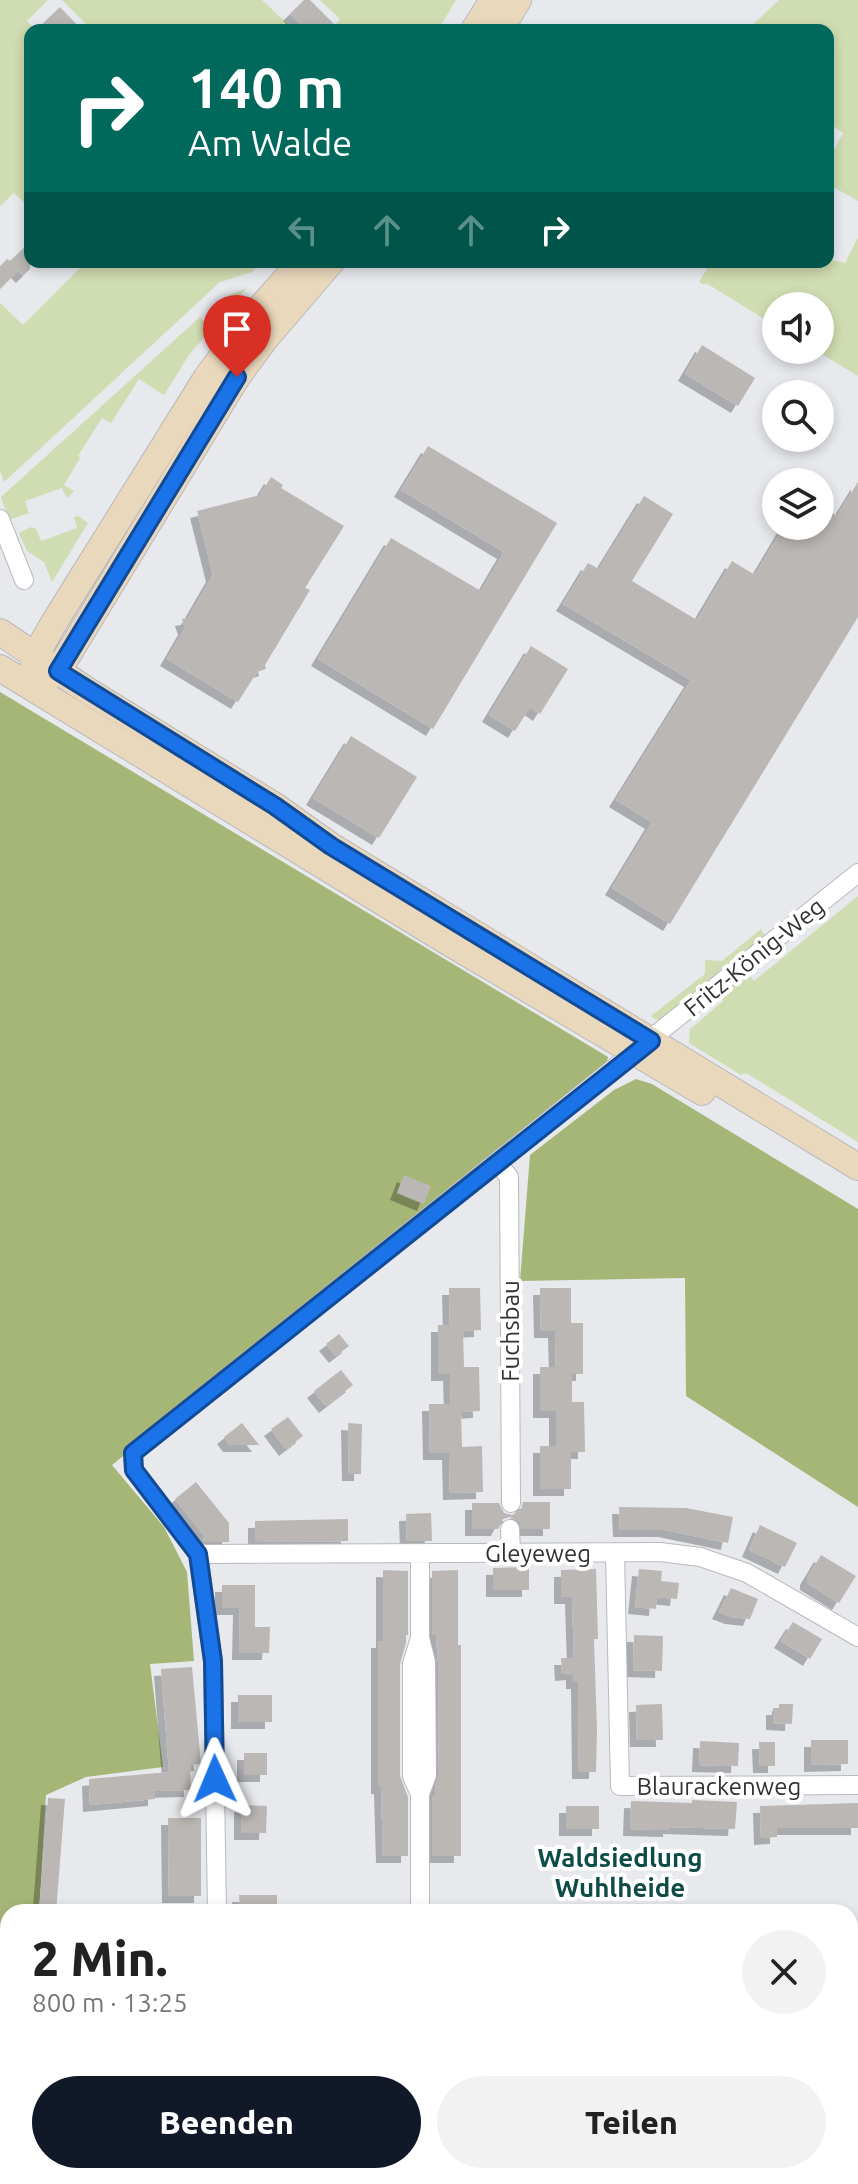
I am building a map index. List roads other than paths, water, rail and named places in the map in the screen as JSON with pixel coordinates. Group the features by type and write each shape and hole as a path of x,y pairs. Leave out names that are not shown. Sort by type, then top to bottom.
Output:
{"main road":[{"path":"478,24 493,0"},
{"path":"504,24 518,0"},
{"path":"32,688 35,656 207,377 246,324 296,268"},
{"path":"32,688 58,671 237,377 326,268"},
{"path":"0,632 275,806 331,846 858,1187"},
{"path":"0,668 435,934 858,1167"}],"street":[{"path":"0,519 24,580"},
{"name":"Fritz-König-Weg","path":"198,1554 134,1470 133,1453 858,873"},
{"name":"Fuchsbau","path":"498,1163 509,1177 511,1503"},
{"path":"510,1529 511,1552"},
{"name":"Gleyeweg","path":"198,1554 660,1552 700,1557 747,1573 858,1637"},
{"name":"Blaurackenweg","path":"615,1553 620,1786 858,1785"},
{"path":"198,1554 213,1661 217,1904"},
{"path":"420,1554 420,1638 426,1662 427,1775 420,1794 420,1904"}],"district":[{"name":"Waldsiedlung Wuhlheide","path":"620,1872"}]}
